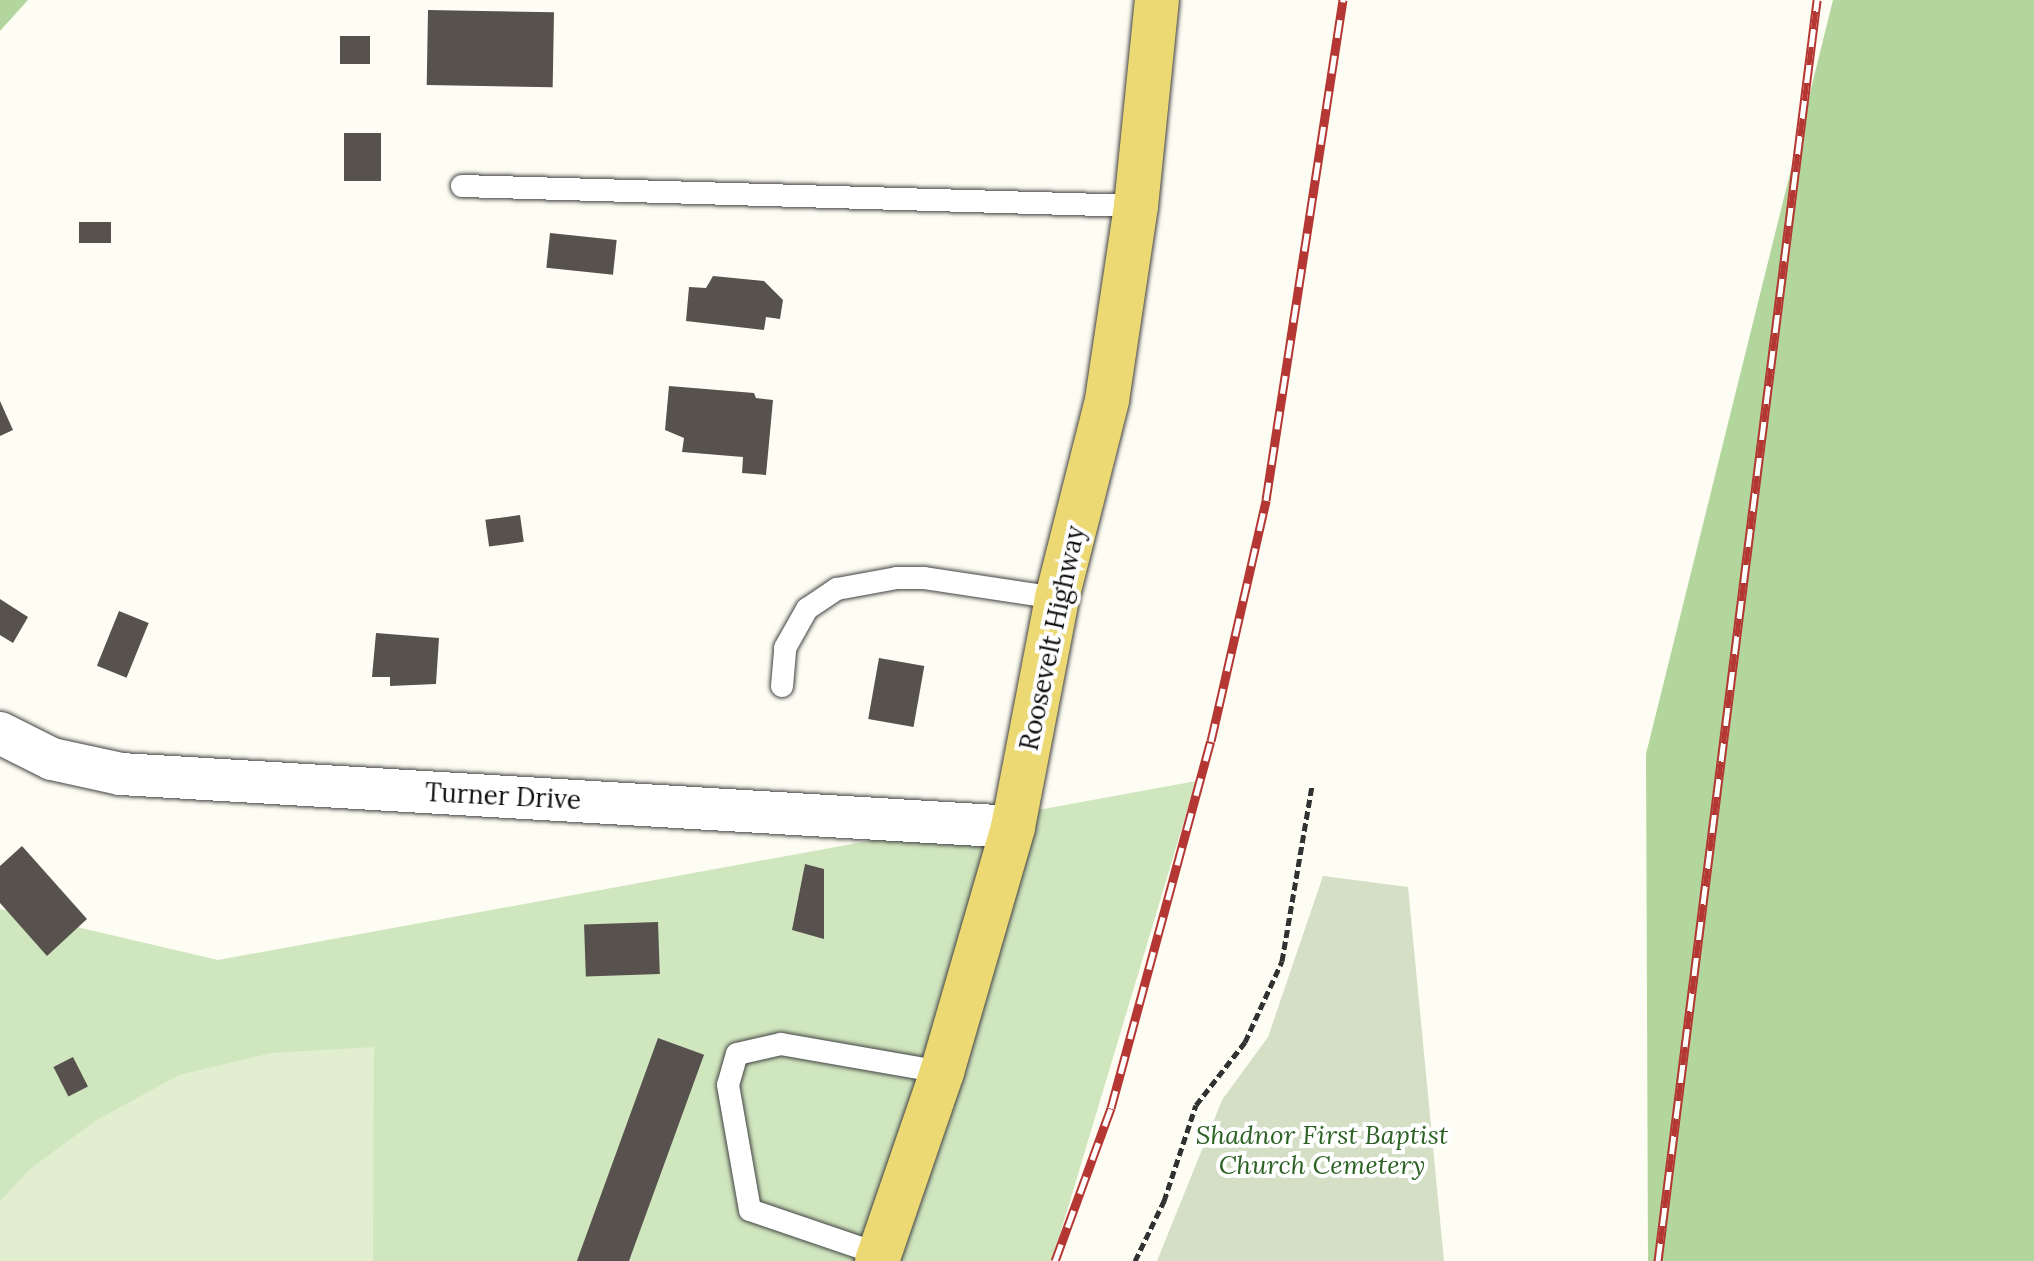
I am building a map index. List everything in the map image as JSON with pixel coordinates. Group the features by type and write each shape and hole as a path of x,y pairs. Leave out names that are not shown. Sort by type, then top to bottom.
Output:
{"main road":[{"name":"Roosevelt Highway","path":"878,1258 942,1072 1013,827 1057,598 1107,400 1136,206 1157,0"}],"street":[{"name":"Turner Drive","path":"0,733 52,759 121,774 1013,827"}],"lane":[{"path":"462,186 1136,206"},
{"path":"782,686 785,648 807,609 837,589 885,580 924,578 1057,598"},
{"path":"878,1258 750,1210 728,1085 737,1054 781,1044 942,1072"}],"path":[{"path":"1135,1261 1164,1201 1196,1105 1245,1042 1282,961 1312,785"}],"green space":[{"path":"0,0 28,0 0,31"},
{"path":"1833,0 2034,0 2034,1261 1648,1261 1646,754"},
{"path":"1196,781 1052,1261 0,1261 0,909 218,960"},
{"name":"Shadnor First Baptist Church Cemetery","path":"1323,876 1408,887 1444,1261 1157,1261 1222,1100 1268,1037"},
{"path":"374,1047 373,1261 0,1261 0,1201 30,1169 95,1121 179,1075 271,1053"}],"building":[{"path":"428,10 554,12 553,87 427,85"},
{"path":"340,36 370,36 370,64 340,64"},
{"path":"344,133 381,133 381,181 344,181"},
{"path":"79,222 111,222 111,243 79,243"},
{"path":"550,233 617,240 613,275 546,268"},
{"path":"713,276 764,281 783,300 780,319 766,317 764,330 686,321 689,287 706,288"},
{"path":"669,386 754,393 756,398 773,400 766,475 742,473 743,457 682,452 684,438 665,430"},
{"path":"0,401 13,430 0,436"},
{"path":"520,515 524,542 489,547 485,520"},
{"path":"0,599 28,617 13,643 0,635"},
{"path":"119,611 149,623 127,678 97,666"},
{"path":"376,633 439,638 436,684 390,686 390,677 372,677"},
{"path":"879,658 924,666 914,727 868,719"},
{"path":"22,846 87,919 47,956 0,903 0,866"},
{"path":"805,864 824,869 824,939 792,930"},
{"path":"658,922 660,974 586,977 584,925"},
{"path":"658,1038 704,1055 629,1261 577,1261"},
{"path":"73,1057 88,1086 68,1096 53,1067"}],"railway":[{"path":"1055,1261 1111,1108 1211,741 1266,500 1343,0"},
{"path":"1658,1261 1817,0"}]}
